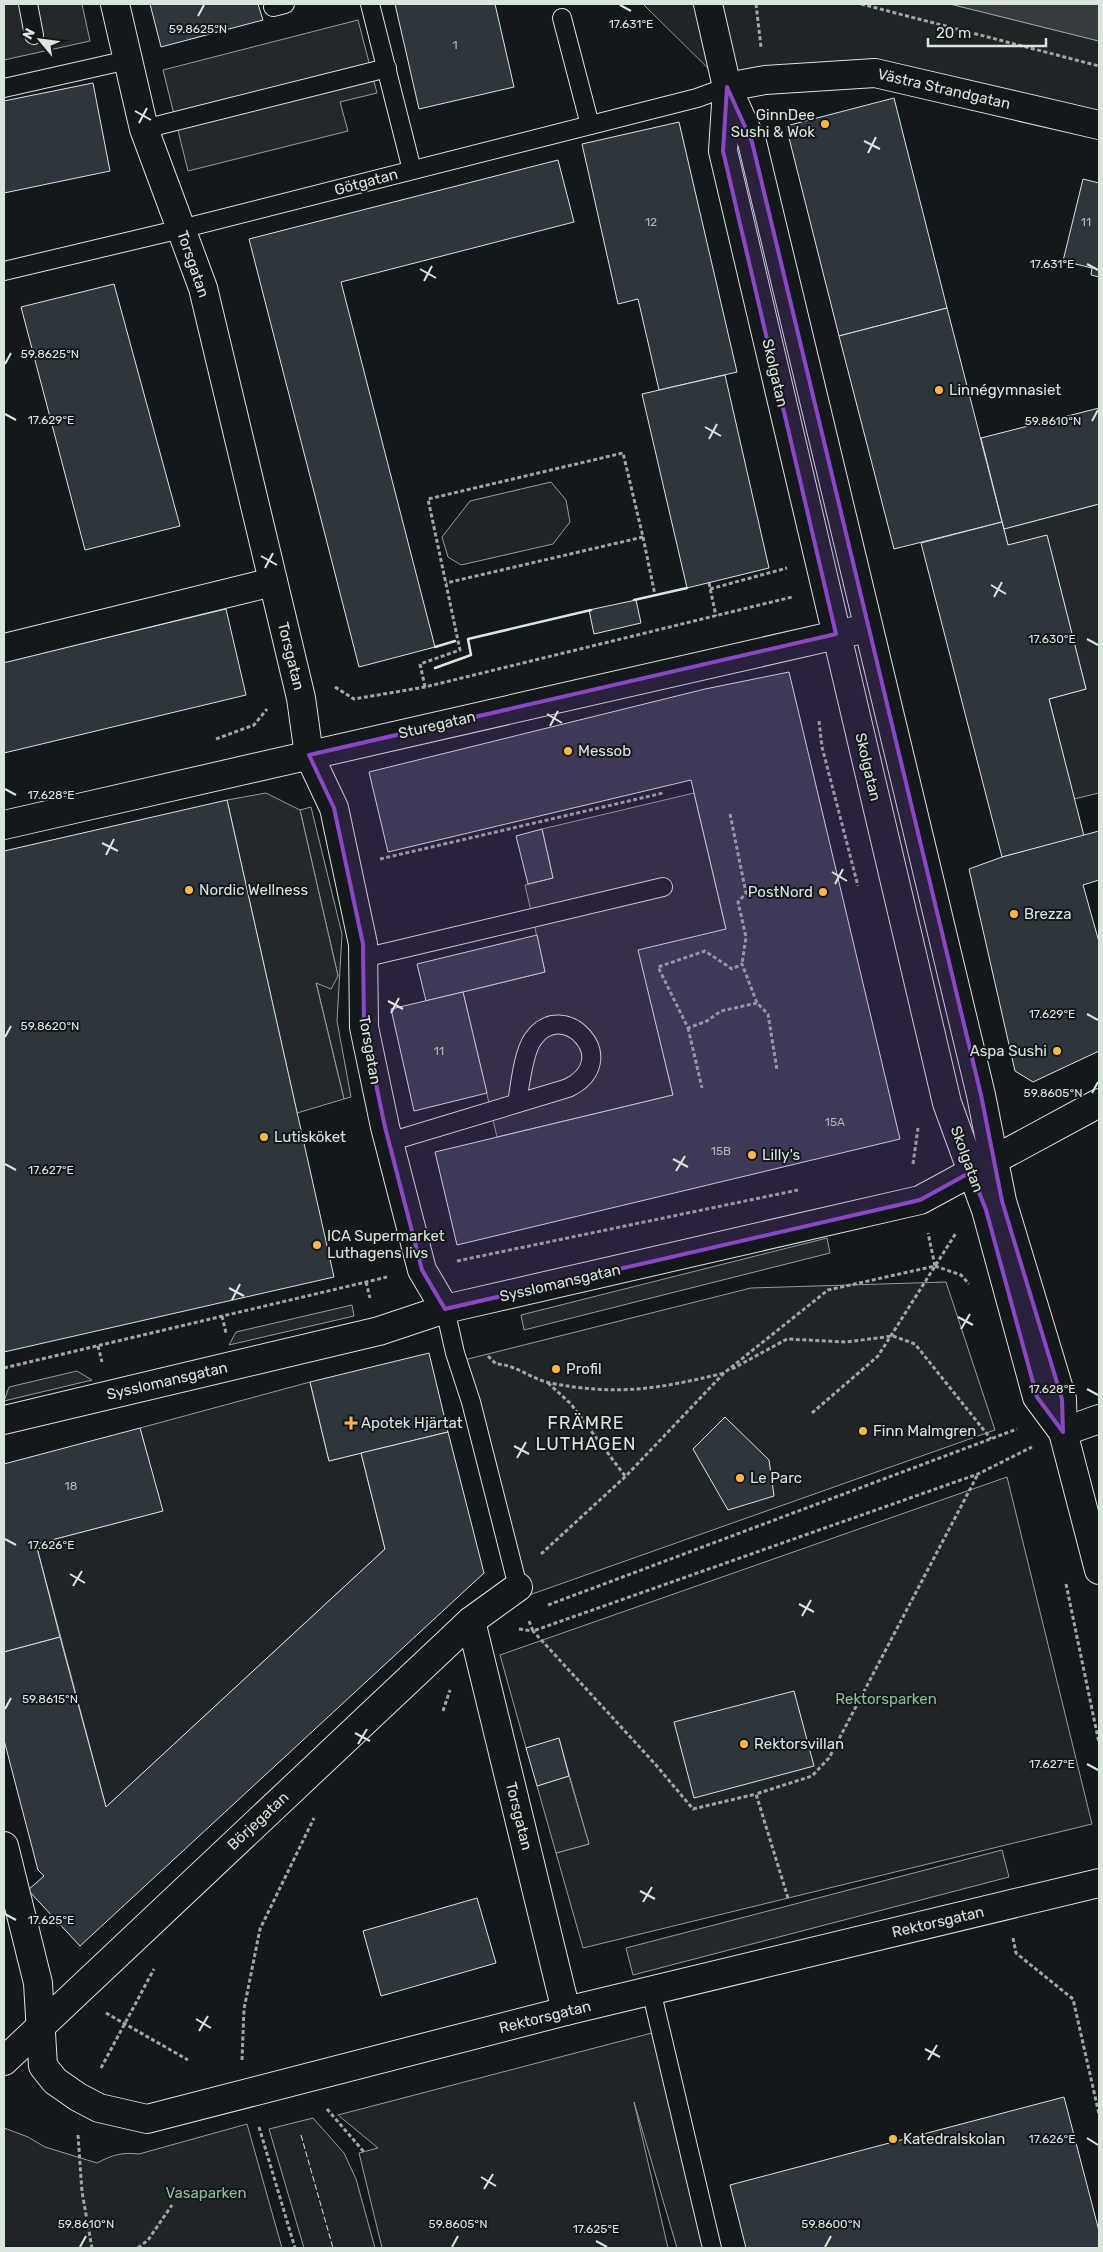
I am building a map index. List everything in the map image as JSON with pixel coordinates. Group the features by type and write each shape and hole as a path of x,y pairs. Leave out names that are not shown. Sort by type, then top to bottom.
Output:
{"street":[{"name":"Torsgatan","path":"115,4 144,129 203,288 302,698 309,755 334,808 363,944 364,1027 389,1142 422,1270 445,1309"},
{"name":"Skolgatan","path":"708,4 727,87 752,142 981,1095 982,1165 986,1210 1037,1397 1063,1432 1099,1570"},
{"name":"Västra Strandgatan","path":"727,87 765,80 875,72 1099,125"},
{"name":"Skolgatan","path":"727,87 723,151 836,634 947,1103 982,1165"},
{"path":"4,648 273,582"},
{"name":"Sturegatan","path":"4,826 870,627"},
{"name":"Sysslomansgatan","path":"4,1420 379,1331 445,1309 920,1200 1099,1103"},
{"path":"1063,1432 1099,1419"},
{"name":"Börjegatan","path":"4,2061 472,1621 518,1587"},
{"name":"Torsgatan","path":"472,1621 566,2011"},
{"name":"Rektorsgatan","path":"4,1846 38,1983 43,2066 56,2081 78,2097 99,2108 147,2120 566,2011 1099,1884"}],"lane":[{"path":"28,4 34,35"},
{"path":"370,4 412,170"},
{"path":"562,18 590,125"},
{"path":"4,88 128,60"},
{"path":"144,129 387,68"},
{"name":"Götgatan","path":"4,271 181,229 697,98 727,87"},
{"path":"363,958 664,887"},
{"path":"389,1142 517,1103 579,1083 587,1073 591,1061 591,1049 585,1037 576,1029 564,1025 551,1026 540,1031 531,1040 527,1052 517,1103"},
{"path":"445,1309 454,1353 471,1402 518,1587"},
{"path":"651,1990 712,2248"}],"path":[{"path":"861,4 1099,66"},
{"path":"425,686 420,664 460,650 428,499 623,453 655,595"},
{"path":"446,583 643,537"},
{"path":"710,589 790,568"},
{"path":"709,583 716,616"},
{"path":"213,740 254,725 268,707 336,687 354,699 425,686 796,596"},
{"path":"375,860 664,793"},
{"path":"730,814 746,893 738,902 746,937 742,964 757,1003 768,1014 777,1070"},
{"path":"702,1088 688,1028 658,967 704,951 732,969 742,964"},
{"path":"688,1028 707,1021 722,1011 757,1003"},
{"path":"4,1368 422,1270 431,1266 806,1188"},
{"path":"927,1227 935,1266"},
{"path":"812,1413 878,1356 893,1336 959,1230"},
{"path":"972,1288 961,1275 935,1266 828,1290 724,1373 626,1476 531,1564 518,1587 533,1631 656,1765 693,1809 756,1794 812,1776 829,1758 978,1474"},
{"path":"222,1316 228,1341"},
{"path":"496,1364 505,1364 548,1382 623,1391 654,1389 724,1373 787,1339 846,1342 893,1336 915,1344 991,1439"},
{"path":"548,1382 571,1404 626,1476"},
{"path":"518,1587 531,1611 1018,1428"},
{"path":"533,1631 978,1474 1034,1446"},
{"path":"1066,1582 1099,1743"},
{"path":"756,1794 788,1898"},
{"path":"295,2248 249,2093 242,2061 244,2009 260,1929 286,1873 312,1826 317,1808"},
{"path":"1013,1938 1016,1953 1073,1999 1099,2114"},
{"path":"101,2068 156,1965"},
{"path":"99,2010 188,2060"},
{"path":"315,2076 325,2106 364,2152"},
{"path":"78,2097 78,2138 82,2192 92,2248"},
{"path":"138,2248 148,2240 172,2206"}],"highlighted area":[{"path":"727,87 752,142 981,1095 1002,1201 1062,1399 1063,1432 1037,1397 986,1210 971,1172 920,1200 445,1309 422,1270 385,1127 364,1027 363,944 334,808 309,755 836,634 723,151"}],"green space":[{"path":"643,4 950,4 1099,41 1099,125 875,73 727,87"},
{"path":"551,482 566,500 570,522 553,544 461,565 448,557 442,537 470,501"},
{"path":"311,807 342,934 337,1021 351,1097 344,1099 316,982 338,976 300,810"},
{"path":"946,1282 995,1430 518,1599 460,1361 751,1288"},
{"path":"310,1382 329,1461 361,1453 385,1549 106,1807 36,1544 162,1511 140,1428"},
{"name":"Rektorsparken","path":"1007,1477 1092,1824 583,1948 556,1853 589,1844 559,1739 526,1748 500,1655"},
{"path":"652,2033 703,2248 677,2248 634,2102 668,2248 382,2248 359,2153 378,2148 338,2115"},
{"path":"313,2118 344,2153 356,2179 375,2248 304,2248 269,2129"},
{"name":"Vasaparken","path":"247,2124 282,2248 4,2248 4,2128 28,2137 45,2147 97,2163 117,2155 127,2153 139,2154"}],"shaded area":[{"path":"4,4 82,4 90,41 4,60"},
{"path":"950,4 1099,4 1099,41"},
{"path":"358,20 377,93 340,102 348,131 188,171 163,70"},
{"path":"1099,504 1099,793 1074,799 1049,699 1086,689 1047,536 1008,545 1004,529"},
{"path":"266,793 300,810 338,976 331,989 316,983 344,1099 297,1113 227,800"},
{"path":"694,793 726,929 648,989 673,1095 497,1137 463,992 545,972 525,885 553,878 542,829"},
{"path":"827,1238 830,1253 524,1330 521,1315"},
{"path":"352,1305 354,1316 229,1345 236,1332"},
{"path":"77,1371 92,1380 4,1401 9,1387"},
{"path":"569,1776 589,1844 556,1853 537,1786"},
{"path":"1002,1850 1009,1877 633,1975 626,1948"}],"building":[{"path":"150,4 258,4 263,20 161,47"},
{"path":"395,4 495,4 514,87 419,109"},
{"path":"93,83 110,171 4,193 4,101"},
{"path":"894,98 947,308 839,336 786,126"},
{"path":"679,122 737,372 659,390 638,299 618,304 582,144"},
{"path":"558,160 574,222 341,282 435,647 359,667 249,239"},
{"path":"1083,179 1099,183 1099,277 1091,275 1092,268 1063,261"},
{"path":"114,284 180,526 85,550 21,307"},
{"path":"947,308 1002,522 894,549 839,336"},
{"path":"725,375 769,568 687,588 642,394"},
{"path":"1099,408 1099,504 1004,529 981,438"},
{"path":"1002,522 1008,545 1047,535 1086,689 1049,699 1084,836 1002,857 921,543"},
{"path":"636,600 641,623 594,634 589,610"},
{"path":"226,609 246,695 4,753 4,662"},
{"path":"789,672 900,1139 457,1245 435,1152 673,1095 638,950 726,929 691,780 388,852 369,772 705,689"},
{"path":"227,800 334,1277 4,1352 4,851"},
{"path":"542,829 553,878 528,884 516,836"},
{"path":"1099,831 1099,880 1083,885 1099,942 1099,1051 1033,1082 1015,1071 969,869 1002,857"},
{"path":"537,935 545,972 426,1001 417,964"},
{"path":"463,992 487,1093 414,1111 391,1009"},
{"path":"429,1353 448,1432 329,1461 310,1382"},
{"name":"Le Parc","path":"725,1417 769,1460 774,1496 728,1510 693,1449"},
{"path":"140,1428 163,1511 36,1544 60,1637 4,1652 4,1464"},
{"path":"448,1432 484,1573 80,1946 28,1890 44,1876 38,1870 4,1740 4,1652 60,1637 106,1807 385,1549 361,1453"},
{"name":"Rektorsvillan","path":"794,1691 814,1766 694,1798 674,1722"},
{"path":"559,1738 569,1776 537,1786 526,1748"},
{"path":"477,1898 496,1963 381,1996 363,1931"},
{"path":"1064,2097 1099,2231 1099,2248 746,2248 730,2185"}],"fence":[{"path":"301,2135 333,2248"}],"wall":[{"path":"634,600 687,588"},
{"path":"435,668 471,655 468,639 591,610"},
{"path":"435,647 455,641"}],"place":[{"name":"GinnDee Sushi & Wok","path":"825,124"},
{"name":"Linnégymnasiet","path":"939,390"},
{"name":"Messob","path":"568,751"},
{"name":"Nordic Wellness","path":"189,890"},
{"name":"PostNord","path":"823,892"},
{"name":"Brezza","path":"1014,914"},
{"name":"Aspa Sushi","path":"1057,1051"},
{"name":"Lutisköket","path":"264,1137"},
{"name":"Lilly's","path":"752,1155"},
{"name":"ICA Supermarket Luthagens livs","path":"317,1245"},
{"name":"Profil","path":"556,1369"},
{"name":"Apotek Hjärtat","path":"351,1423"},
{"name":"Finn Malmgren","path":"863,1431"},
{"name":"Le Parc","path":"740,1478"},
{"name":"Rektorsvillan","path":"744,1744"},
{"name":"Katedralskolan","path":"893,2139"}],"district":[{"name":"FRÄMRE LUTHAGEN","path":"586,1434"}]}
